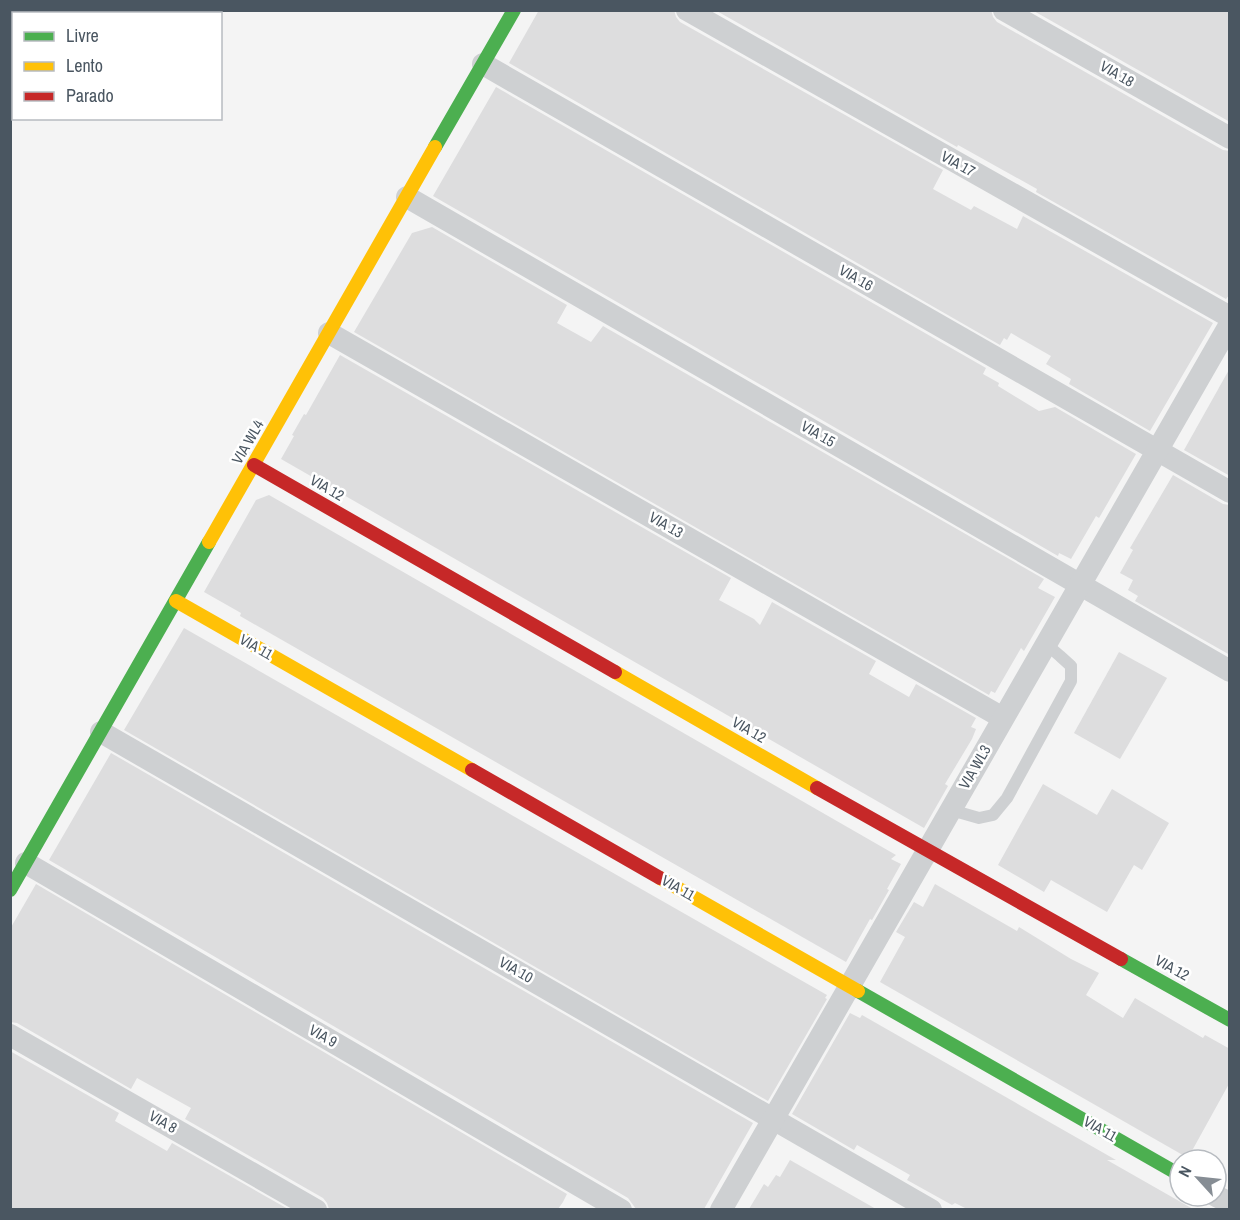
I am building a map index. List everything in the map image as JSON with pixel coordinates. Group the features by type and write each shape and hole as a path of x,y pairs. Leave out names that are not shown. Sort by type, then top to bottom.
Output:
{"street":[{"name":"VIA WL4","path":"10,890 514,10"},
{"name":"VIA 17","path":"687,10 1230,317"},
{"name":"VIA 18","path":"1004,10 1230,138"},
{"name":"VIA 16","path":"483,64 1230,492"},
{"name":"VIA 15","path":"407,197 1230,671"},
{"name":"VIA WL3","path":"721,1209 1230,324"},
{"name":"VIA 13","path":"329,333 1003,718"},
{"name":"VIA 12","path":"254,465 927,851 1230,1020"},
{"name":"VIA 11","path":"176,602 1168,1168"},
{"name":"VIA 10","path":"101,732 931,1209"},
{"name":"VIA 9","path":"26,863 621,1209"},
{"name":"VIA 8","path":"10,1035 316,1209"}],"lane":[{"path":"951,810 979,818 993,815 1007,798 1071,681 1071,666 1046,645"}],"building":[{"path":"539,10 674,10 680,22 943,170 933,189 971,210 974,206 1017,229 1023,216 1213,323 1150,431 1069,384 1071,379 1046,364 1051,356 1011,333 1000,345 509,63"},
{"path":"715,10 991,10 997,22 1223,150 1230,151 1230,294 1226,299 1036,192 1037,189 958,145 957,147"},
{"path":"1032,10 1230,10 1230,122"},
{"path":"496,87 986,368 983,374 1039,411 1055,407 1136,454 1099,518 1096,516 1071,559 1059,553 1058,556 433,196"},
{"path":"432,227 567,305 557,323 591,342 603,326 1044,579 1038,588 1055,597 1024,651 1021,648 995,693 991,691 989,695 354,332 412,233"},
{"path":"340,355 731,578 719,600 754,619 760,625 772,602 876,661 869,674 909,697 916,684 976,718 971,727 976,729 972,739 945,784 948,786 924,828 281,459 294,436 292,435"},
{"path":"1230,368 1230,476 1184,450"},
{"path":"1173,475 1223,504 1230,505 1230,655 1135,601 1138,596 1128,590 1133,580 1120,573 1133,550 1130,548"},
{"path":"269,495 896,855 891,859 901,864 887,889 889,890 846,962 240,616 241,613 204,592 256,500"},
{"path":"184,628 827,995 825,998 827,999 768,1101 124,730"},
{"path":"1119,652 1167,678 1120,759 1074,733"},
{"path":"111,753 753,1123 704,1209 636,1209 628,1198 49,860"},
{"path":"1043,784 1097,815 1112,789 1169,823 1142,870 1134,865 1107,912 1051,880 1044,892 998,865"},
{"path":"36,884 567,1194 563,1202 558,1209 329,1209 323,1198 185,1119 191,1108 137,1078 131,1089 17,1023 10,1022 10,929"},
{"path":"935,884 1017,931 1019,927 1071,959 1099,973 1086,995 1123,1018 1135,998 1203,1038 1205,1035 1230,1049 1230,1082 1194,1148 1170,1148 880,982 905,937 896,932 914,902 923,907"},
{"path":"850,1013 860,1018 862,1015 1116,1160 1107,1160 1168,1195 1168,1208 1193,1209 967,1209 955,1203 952,1205 907,1180 910,1175 857,1145 854,1150 792,1114"},
{"path":"10,1051 119,1113 115,1121 167,1151 172,1143 288,1209 10,1209"},
{"path":"790,1160 876,1209 749,1209 764,1184 768,1187 776,1175 780,1177"}],"traffic: fast":[{"path":"435,147 514,10"},
{"path":"10,890 209,542"},
{"path":"1121,959 1230,1020"},
{"path":"858,991 1168,1168"}],"traffic: slow":[{"path":"209,542 435,147"},
{"path":"176,601 472,770"},
{"path":"615,672 817,788"},
{"path":"660,878 858,991"}],"traffic: jam":[{"path":"254,465 615,672"},
{"path":"472,770 660,878"},
{"path":"817,788 1121,959"}]}
